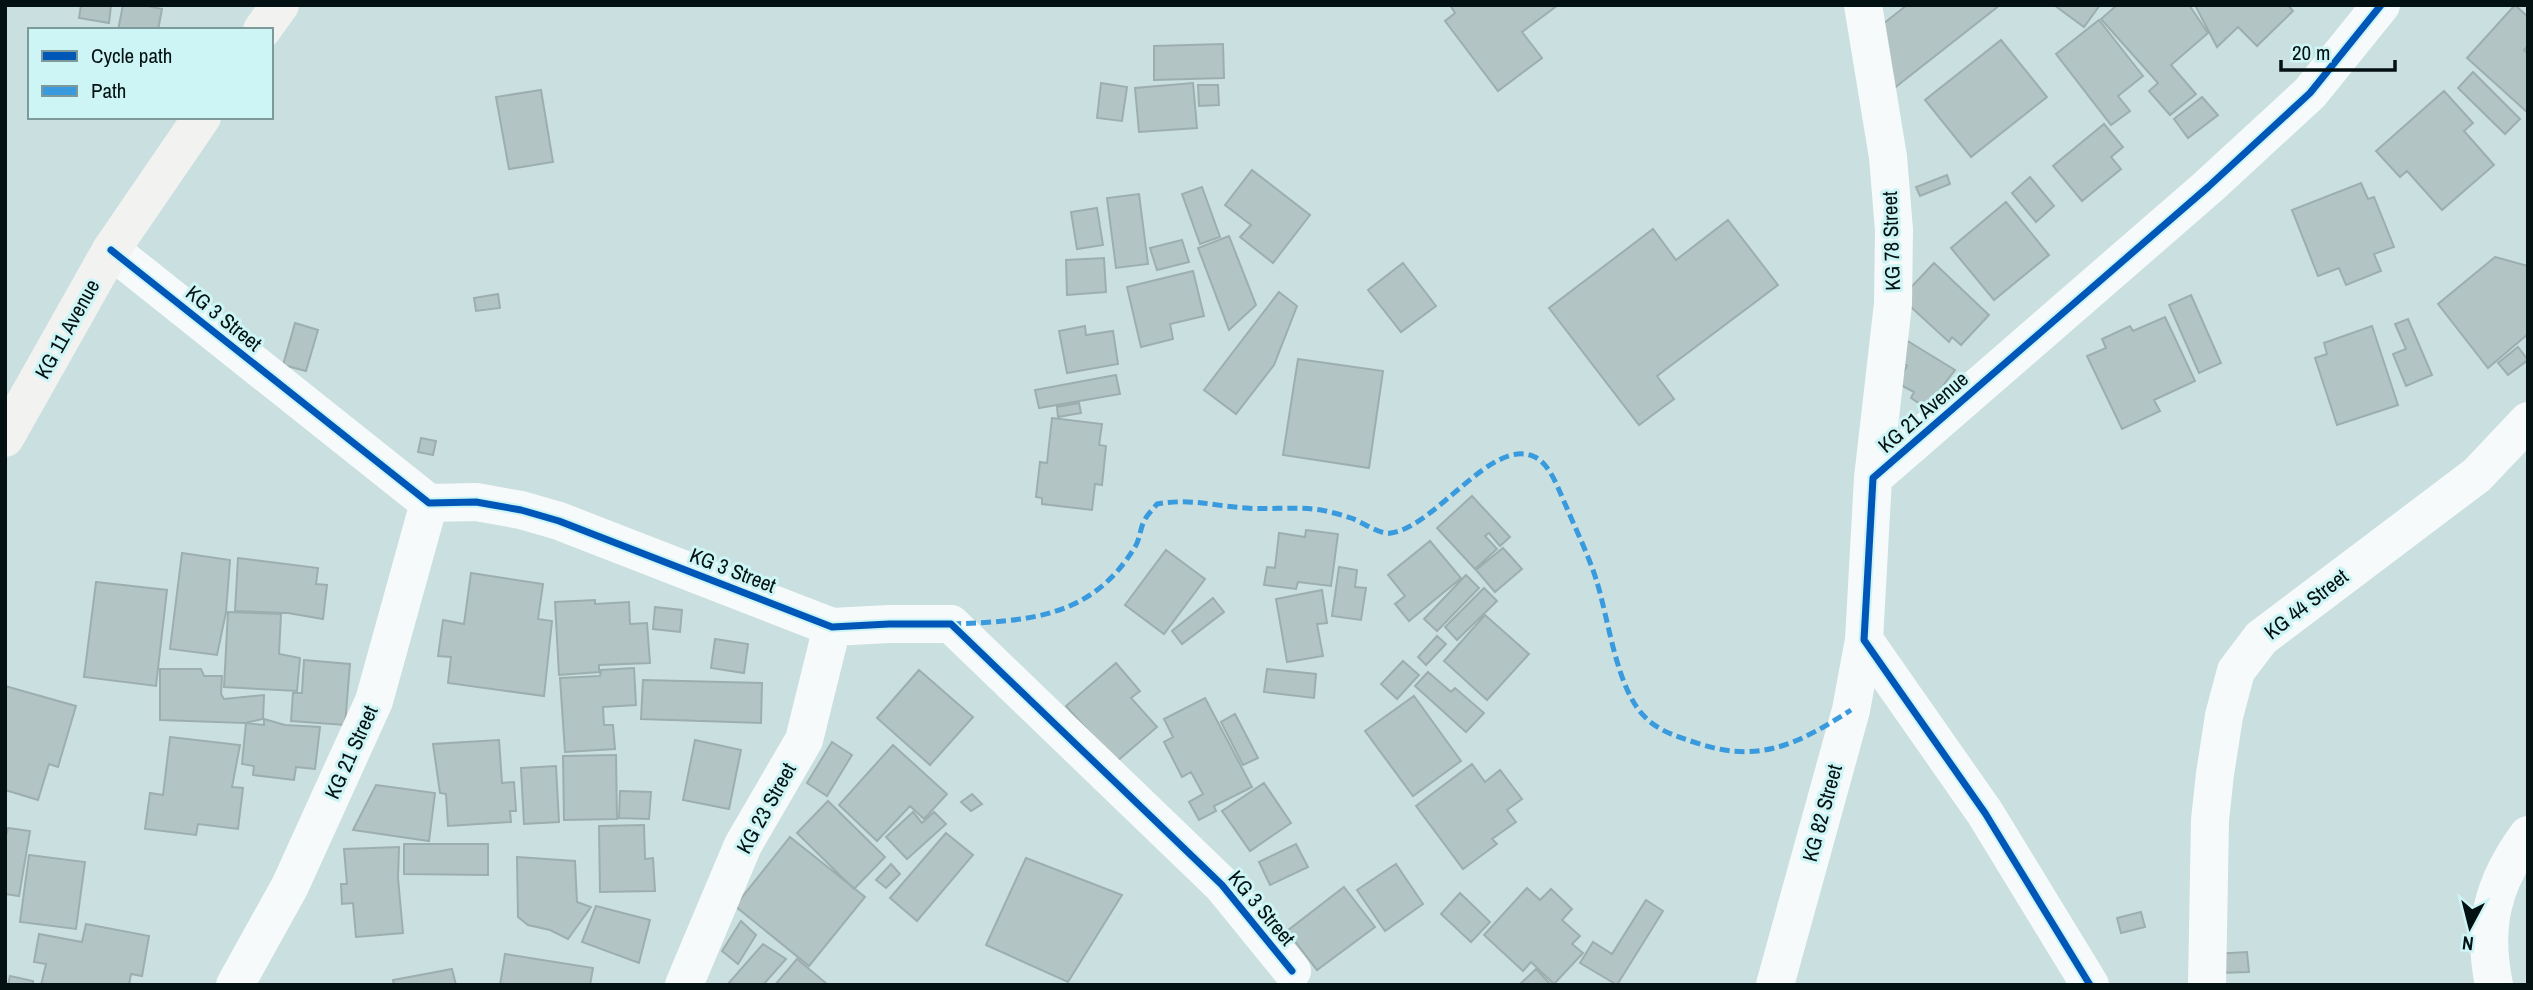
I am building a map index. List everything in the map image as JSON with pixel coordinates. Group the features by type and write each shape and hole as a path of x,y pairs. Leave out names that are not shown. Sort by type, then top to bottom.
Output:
{"main road":[{"path":"263,28 280,5"},
{"name":"KG 11 Avenue","path":"5,438 111,250 201,119"}],"street":[{"name":"KG 78 Street","path":"1863,5 1888,157 1894,230 1893,303 1873,478"},
{"name":"KG 21 Avenue","path":"1864,640 1873,478 2208,187 2300,102 2381,5"},
{"name":"KG 3 Street","path":"111,250 429,503 476,502 521,510 559,521 832,627 951,624 1222,885 1292,971"},
{"name":"KG 44 Street","path":"2207,985 2213,797 2224,716 2236,671 2261,638 2477,475 2528,421"},
{"name":"KG 21 Street","path":"234,985 290,886 374,701 429,503"},
{"name":"KG 23 Street","path":"684,985 743,845 804,740 832,627"},
{"name":"KG 82 Street","path":"1775,985 1851,709 1864,640"},
{"path":"1864,640 1984,813 2090,985"},
{"path":"2494,985 2489,960 2489,921 2496,890 2510,860 2528,835"}],"building":[{"path":"81,5 111,5 109,23 79,18"},
{"path":"123,5 162,9 158,28 118,28"},
{"path":"1450,5 1558,5 1522,32 1542,58 1498,91 1445,21 1455,13"},
{"path":"1907,5 2000,5 1893,89 1874,31"},
{"path":"2054,5 2100,5 2084,27"},
{"path":"2117,5 2189,5 2208,33 2171,65 2196,94 2170,115 2149,91 2158,83 2101,19"},
{"path":"2195,5 2288,5 2293,11 2257,46 2238,27 2217,47"},
{"path":"2515,5 2528,17 2528,46 2524,50 2528,54 2528,113 2467,58"},
{"path":"2099,20 2143,76 2118,96 2130,111 2111,125 2056,54"},
{"path":"2001,40 2047,97 1971,157 1925,100"},
{"path":"1223,44 1224,78 1154,80 1154,46"},
{"path":"2473,72 2520,119 2505,134 2458,88"},
{"path":"1101,83 1127,87 1122,121 1097,118"},
{"path":"1193,83 1197,128 1139,132 1135,88"},
{"path":"1198,85 1218,85 1219,105 1199,106"},
{"path":"541,90 553,162 509,169 496,97"},
{"path":"2444,91 2473,123 2464,131 2494,165 2442,210 2407,171 2400,177 2376,151"},
{"path":"2202,97 2218,115 2188,138 2174,119"},
{"path":"2104,124 2123,147 2111,157 2121,169 2082,201 2053,166"},
{"path":"1252,170 1310,215 1273,263 1240,237 1251,225 1225,205"},
{"path":"1947,175 1950,184 1920,196 1916,187"},
{"path":"2030,177 2054,206 2036,222 2012,193"},
{"path":"2361,183 2368,199 2374,197 2394,247 2374,254 2381,271 2346,285 2339,268 2318,276 2292,210"},
{"path":"1202,187 1220,237 1200,244 1182,194"},
{"path":"1139,194 1148,264 1116,268 1107,198"},
{"path":"2006,202 2049,255 1994,300 1951,248"},
{"path":"1097,208 1103,245 1077,249 1071,212"},
{"path":"1728,220 1778,285 1657,376 1674,399 1639,425 1549,308 1653,229 1676,260"},
{"path":"1229,236 1256,305 1229,330 1198,248"},
{"path":"1182,240 1189,262 1157,270 1150,248"},
{"path":"2495,257 2528,266 2528,334 2488,368 2438,304"},
{"path":"1104,258 1106,292 1067,295 1066,260"},
{"path":"1403,263 1436,306 1401,332 1368,290"},
{"path":"1934,263 1989,315 1961,345 1952,337 1949,342 1901,298"},
{"path":"1193,271 1204,316 1170,324 1173,339 1141,347 1127,287"},
{"path":"1279,292 1297,306 1274,365 1236,414 1204,390"},
{"path":"498,294 500,308 476,311 474,298"},
{"path":"2191,295 2221,363 2199,373 2169,305"},
{"path":"2165,317 2195,381 2154,400 2160,411 2122,429 2087,356 2106,348 2102,339 2130,326 2133,331"},
{"path":"2408,319 2432,375 2406,386 2393,354 2406,349 2395,324"},
{"path":"295,323 318,330 306,371 283,365"},
{"path":"1085,326 1086,335 1113,331 1118,364 1067,373 1059,331"},
{"path":"2372,326 2398,405 2337,425 2315,358 2327,354 2324,343"},
{"path":"1906,340 1955,370 1926,408 1911,398 1914,392 1897,383 1907,366 1895,358"},
{"path":"2518,347 2528,360 2508,375 2498,363"},
{"path":"1298,359 1383,371 1369,468 1283,455"},
{"path":"1116,375 1120,394 1039,408 1035,390"},
{"path":"1079,403 1081,413 1058,417 1057,407"},
{"path":"1052,418 1102,424 1099,445 1106,446 1102,485 1095,484 1092,510 1042,504 1042,498 1036,497 1040,462 1047,463"},
{"path":"421,438 436,441 433,455 418,452"},
{"path":"1472,496 1510,537 1500,546 1489,533 1485,536 1497,549 1475,569 1437,528"},
{"path":"1306,530 1338,534 1331,586 1298,582 1296,589 1264,585 1267,567 1275,568 1279,533 1305,537"},
{"path":"1430,541 1461,578 1409,621 1395,604 1405,596 1388,575"},
{"path":"1503,548 1522,569 1495,592 1476,570"},
{"path":"1166,550 1205,579 1164,634 1125,605"},
{"path":"182,553 230,560 226,612 217,655 170,649"},
{"path":"238,558 318,568 316,584 327,585 323,619 288,613 235,611"},
{"path":"1339,567 1357,570 1355,587 1366,588 1361,620 1332,616"},
{"path":"471,573 543,584 538,619 552,621 544,696 448,683 451,657 438,656 443,620 464,624"},
{"path":"1466,575 1479,588 1437,631 1424,619"},
{"path":"96,582 167,590 156,686 84,677"},
{"path":"1484,588 1497,601 1457,640 1445,627"},
{"path":"1322,590 1327,623 1317,624 1323,656 1287,662 1276,599"},
{"path":"1213,598 1224,612 1182,644 1172,631"},
{"path":"595,600 595,604 629,602 630,624 647,623 650,663 599,665 599,672 559,675 555,602"},
{"path":"655,607 682,610 680,632 653,629"},
{"path":"228,612 281,614 279,654 300,658 297,691 224,687"},
{"path":"1485,615 1529,654 1487,700 1444,661"},
{"path":"1437,636 1446,644 1426,665 1418,657"},
{"path":"715,639 748,644 744,673 711,668"},
{"path":"304,660 350,664 345,725 291,721 293,693 302,693"},
{"path":"1403,661 1419,675 1397,699 1381,684"},
{"path":"1116,663 1140,691 1131,698 1157,727 1116,762 1066,706"},
{"path":"634,668 636,705 603,707 604,725 613,725 615,749 565,752 560,678 600,676 601,670"},
{"path":"160,669 201,669 204,676 222,676 221,694 224,699 264,695 263,719 245,723 160,720"},
{"path":"1267,669 1316,674 1314,698 1264,692"},
{"path":"919,670 973,717 930,765 877,718"},
{"path":"1428,672 1451,692 1455,688 1484,713 1466,732 1415,686"},
{"path":"643,680 762,683 761,723 641,719"},
{"path":"5,686 76,706 58,767 49,764 38,800 5,790"},
{"path":"1414,696 1461,761 1413,796 1365,731"},
{"path":"1205,698 1252,787 1214,806 1216,811 1199,820 1189,802 1203,794 1191,772 1182,777 1164,742 1173,737 1164,719"},
{"path":"1235,714 1258,758 1243,765 1221,722"},
{"path":"264,719 285,725 320,727 315,769 296,767 294,780 253,775 254,766 242,764 246,723 264,725"},
{"path":"170,737 240,745 232,787 243,788 238,829 198,824 196,835 145,829 150,793 163,795"},
{"path":"499,740 502,783 514,782 516,811 510,811 511,822 448,826 446,794 440,793 433,744"},
{"path":"695,740 741,750 729,809 683,800"},
{"path":"832,742 852,755 827,796 807,783"},
{"path":"893,745 947,794 924,819 910,806 877,841 839,805"},
{"path":"616,755 617,819 564,820 563,756"},
{"path":"1472,764 1485,782 1500,770 1522,799 1507,810 1516,822 1492,839 1497,844 1463,869 1416,806"},
{"path":"556,766 559,822 524,824 521,768"},
{"path":"1264,783 1291,823 1250,851 1222,811"},
{"path":"376,785 435,793 429,841 353,830"},
{"path":"620,791 651,792 649,819 619,818"},
{"path":"972,794 982,804 971,811 961,802"},
{"path":"828,801 885,857 854,889 797,833"},
{"path":"913,812 922,823 934,812 946,824 907,859 886,837"},
{"path":"644,825 645,859 653,858 655,891 600,892 599,826"},
{"path":"8,828 30,831 19,896 5,894 5,839"},
{"path":"946,833 973,855 917,921 890,898"},
{"path":"790,837 865,897 809,966 735,906"},
{"path":"404,844 488,844 488,875 404,874"},
{"path":"1296,844 1308,867 1270,885 1259,862"},
{"path":"399,847 398,878 403,933 356,937 353,903 342,904 341,884 347,884 344,849"},
{"path":"29,855 85,862 76,929 20,922"},
{"path":"517,857 575,861 577,902 591,907 568,939 550,930 528,925 518,917"},
{"path":"1026,858 1122,895 1068,982 986,945"},
{"path":"891,864 900,874 886,888 876,880"},
{"path":"1396,864 1423,904 1385,931 1357,890"},
{"path":"1344,887 1375,927 1317,970 1287,931"},
{"path":"1527,888 1540,900 1551,889 1572,909 1562,920 1580,936 1572,944 1583,953 1554,984 1531,962 1523,971 1484,935"},
{"path":"1460,893 1490,922 1471,942 1441,914"},
{"path":"1646,900 1663,911 1617,985 1580,963 1593,942 1612,954"},
{"path":"596,906 650,920 639,963 582,942"},
{"path":"2141,912 2145,927 2121,933 2117,918"},
{"path":"741,921 756,935 738,964 722,951"},
{"path":"86,924 149,936 142,976 131,974 129,985 41,985 46,964 34,962 39,934 82,942"},
{"path":"763,944 786,959 763,985 727,985"},
{"path":"2247,952 2249,972 2216,973 2214,954"},
{"path":"505,954 593,968 590,985 500,985"},
{"path":"797,959 827,984 775,985"},
{"path":"452,969 456,985 394,985 393,980"},
{"path":"1536,969 1551,985 1519,985"},
{"path":"10,976 33,981 33,985 8,985"}],"marked path":[{"path":"951,624 1031,617 1077,602 1098,589 1118,571 1135,547 1148,514 1157,504 1192,502 1246,508 1321,510 1351,518 1381,532 1391,533 1409,527 1427,515 1483,470 1501,459 1518,454 1541,461 1554,479 1593,570 1627,690 1636,706 1658,728 1703,745 1744,752 1763,750 1798,740 1851,710"}],"cycle path":[{"path":"2090,985 1985,813 1864,640 1873,478 2208,187 2310,93 2381,5"},
{"path":"111,250 429,503 476,502 521,510 559,521 832,627 951,624 1222,885 1292,971"}]}
